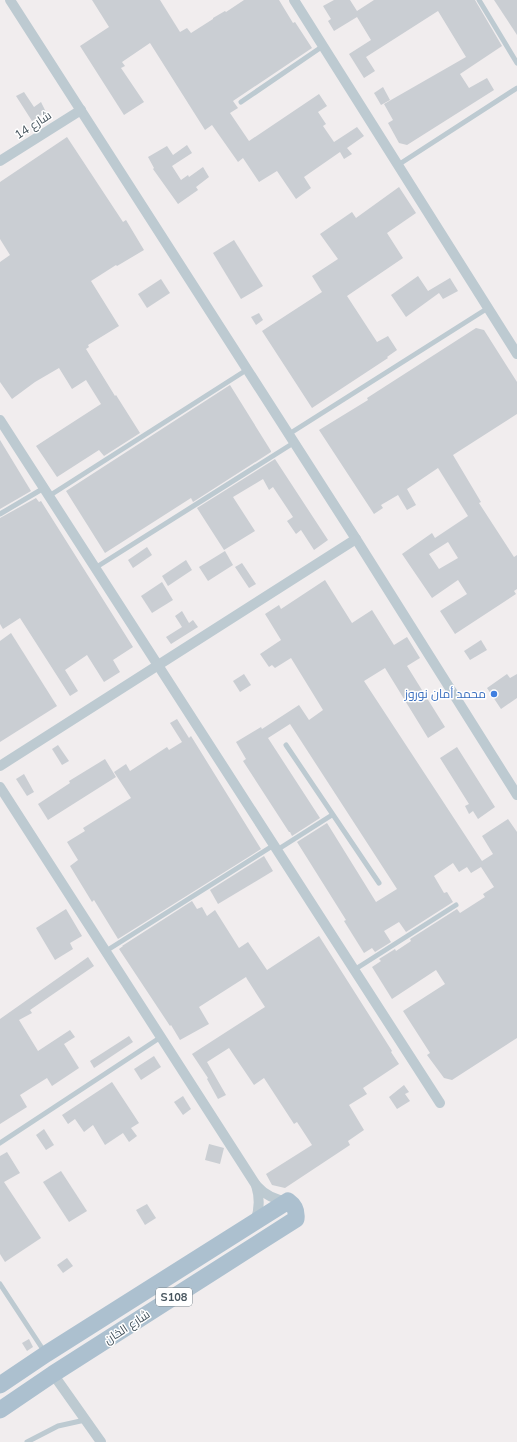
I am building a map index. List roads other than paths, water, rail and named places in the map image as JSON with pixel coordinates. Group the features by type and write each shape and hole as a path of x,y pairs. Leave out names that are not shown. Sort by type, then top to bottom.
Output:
{"main road":[{"name":"شارع الخان","path":"0,1385 46,1354 288,1202 295,1209 296,1219 53,1374 0,1410"}],"street":[{"path":"10,0 516,789"},
{"path":"294,0 517,354"},
{"name":"شارع 14","path":"0,161 81,110"},
{"path":"0,420 440,1103"},
{"path":"0,766 356,539"},
{"path":"0,787 256,1185 261,1191 273,1198 288,1202"},
{"path":"255,1222 260,1208 260,1200 256,1185"},
{"path":"53,1374 101,1442"}],"lane":[{"path":"479,0 517,63"},
{"path":"241,102 323,46"},
{"path":"398,165 517,88"},
{"path":"95,568 488,308"},
{"path":"0,514 47,492 248,369"},
{"path":"286,745 379,884"},
{"path":"106,951 332,814"},
{"path":"354,970 456,905"},
{"path":"0,1143 161,1037"},
{"path":"0,1284 46,1354"},
{"path":"26,1442 58,1426 85,1420"}],"place":[{"name":"محمد أمان نوروز","path":"494,694"}]}
